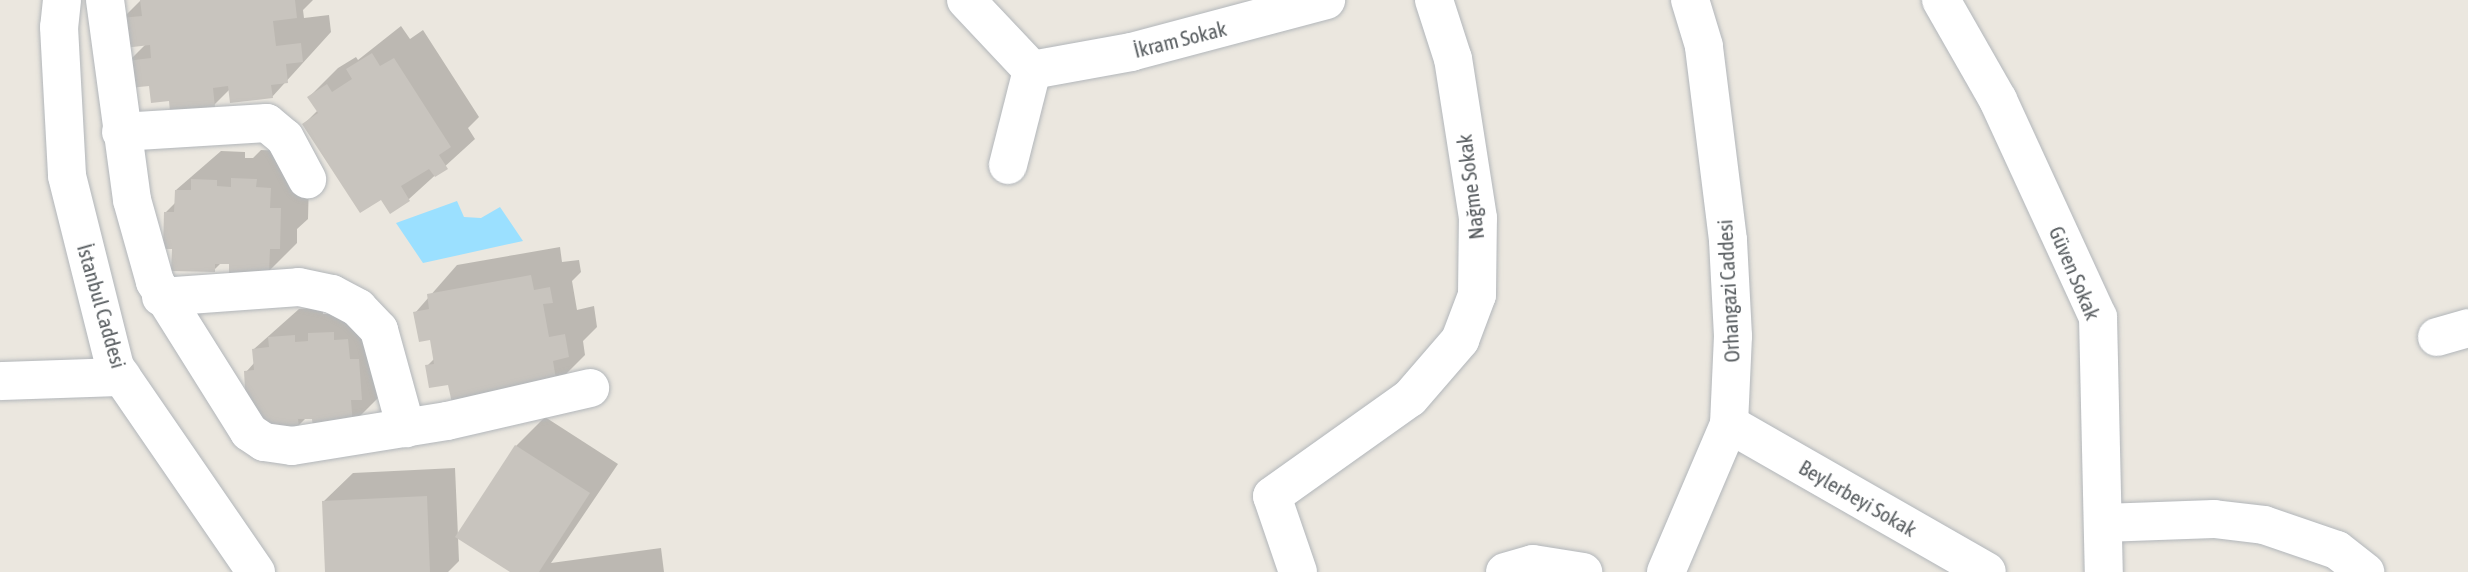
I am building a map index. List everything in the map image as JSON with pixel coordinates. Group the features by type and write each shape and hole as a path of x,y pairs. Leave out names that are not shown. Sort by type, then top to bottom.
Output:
{"street":[{"name":"İstanbul Caddesi","path":"62,0 59,27 67,176 115,367 256,572"},
{"path":"105,0 132,200 161,297 249,432 264,442 292,446 406,428 590,388"},
{"path":"965,0 1031,70 1008,165"},
{"name":"İkram Sokak","path":"1031,70 1131,52 1238,11 1326,0"},
{"name":"Nağme Sokak","path":"1298,572 1272,496 1410,398 1460,340 1477,295 1478,218 1453,59 1434,0"},
{"name":"Orhangazi Caddesi","path":"1665,572 1729,424 1734,336 1728,240 1704,46 1690,0"},
{"name":"Güven Sokak","path":"1941,0 1998,100 2098,317 2104,572"},
{"path":"121,132 267,123 285,138 307,179"},
{"path":"161,297 299,287 332,294 358,309 379,330 406,428"},
{"path":"0,381 122,377"},
{"name":"Beylerbeyi Sokak","path":"1729,424 1987,572"},
{"path":"2103,523 2214,519 2264,525 2337,550 2365,572"},
{"path":"1505,572 1533,564 1583,572"}],"water":[{"path":"457,201 464,217 481,218 500,207 523,241 423,263 396,223"}],"building":[{"path":"140,0 295,0 297,18 273,21 276,46 301,43 303,62 286,64 288,83 271,85 273,98 230,103 228,86 213,88 215,107 170,112 169,101 151,103 149,86 129,88 126,61 151,58 150,45 124,48 120,18 142,16"},
{"path":"372,53 380,66 394,58 451,147 439,155 448,169 435,177 429,169 401,186 410,201 390,214 381,200 360,213 302,124 318,113 307,97 327,84 332,92 352,79 346,69"},
{"path":"231,178 257,179 256,187 271,188 270,208 281,208 280,249 270,249 269,274 229,273 229,264 215,264 215,272 171,271 172,249 163,249 164,212 174,212 175,190 191,190 191,179 217,180 217,186 231,187"},
{"path":"531,275 534,290 550,287 553,303 543,304 549,337 565,334 569,357 553,361 557,385 452,403 448,385 429,388 425,365 434,364 430,340 419,342 413,312 429,309 427,294"},
{"path":"334,332 334,340 348,339 350,359 359,359 362,400 351,400 353,425 313,428 312,419 298,419 299,427 255,430 246,408 244,371 254,370 252,349 269,347 268,337 295,335 295,342 308,341 308,333"},
{"path":"515,445 590,493 539,572 510,572 455,537"},
{"path":"427,496 430,572 325,572 322,501"}]}
